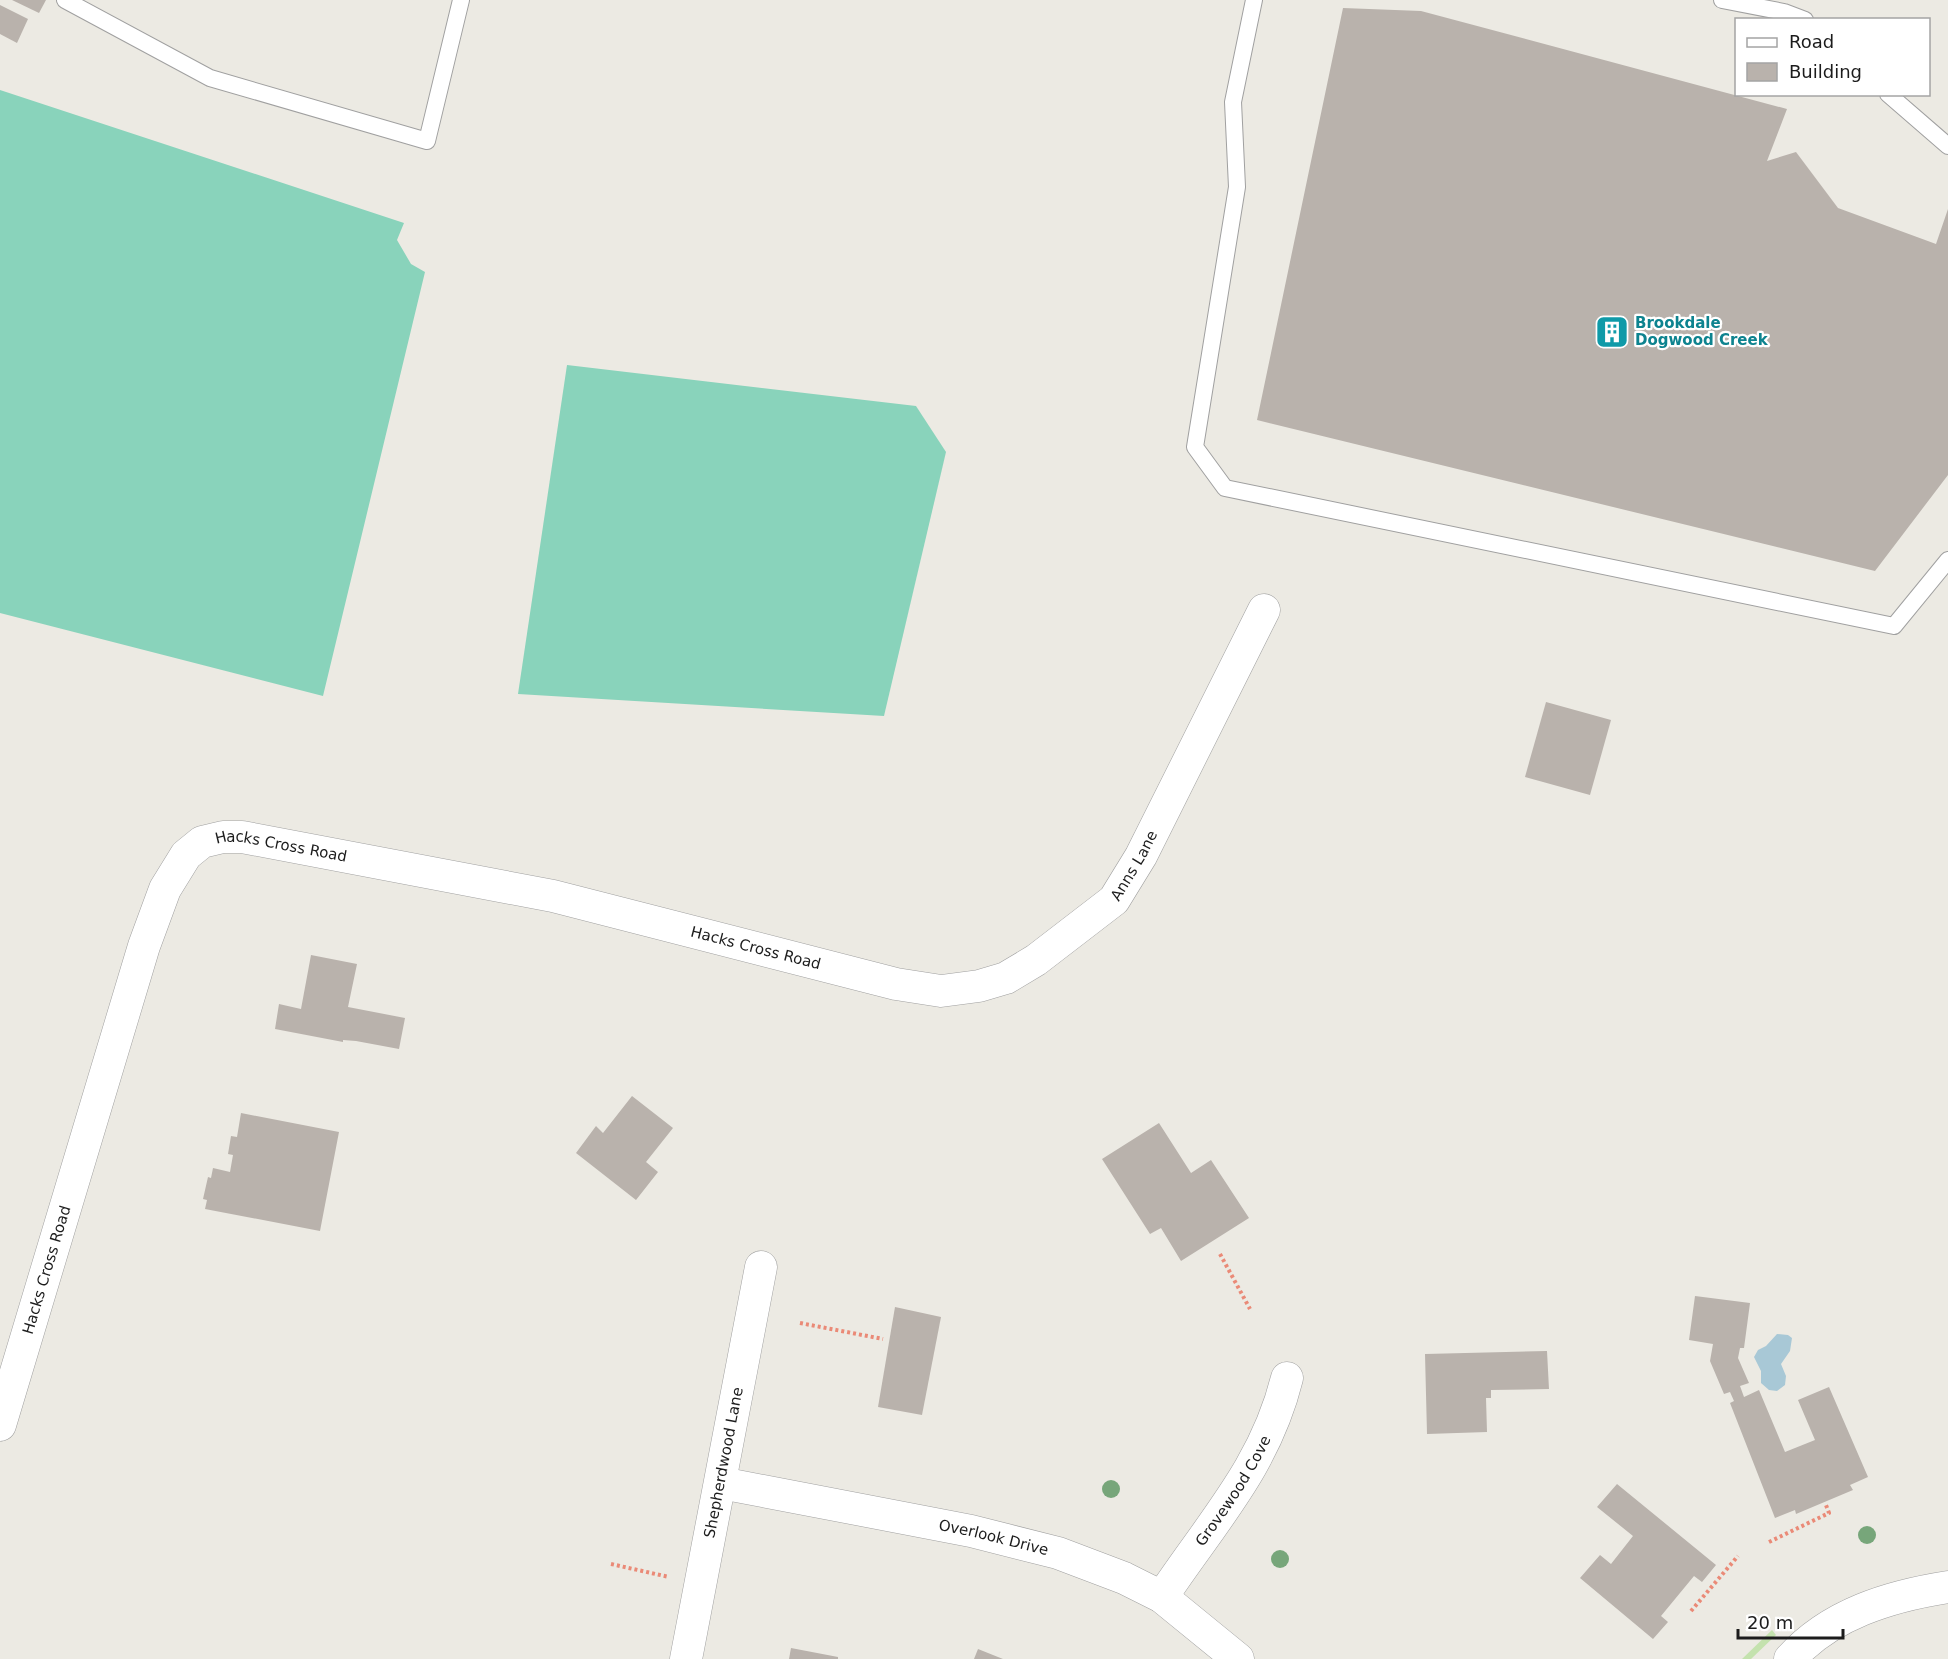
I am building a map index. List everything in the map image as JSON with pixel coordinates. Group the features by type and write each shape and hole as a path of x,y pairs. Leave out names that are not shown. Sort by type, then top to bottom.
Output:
{"street":[{"name":"Anns Lane","path":"896,984 941,991 979,986 1006,978 1036,960 1114,900 1141,856 1264,610"},
{"name":"Hacks Cross Road","path":"0,1425 144,946 165,889 186,855 202,842 223,837 242,837 553,896 896,984"},
{"name":"Shepherdwood Lane","path":"686,1659 761,1267"},
{"name":"Grovewood Cove","path":"1162,1598 1250,1470 1266,1442 1279,1410 1287,1378"},
{"name":"Overlook Drive","path":"720,1483 1013,1540 1088,1564 1124,1578 1162,1598 1238,1659"},
{"path":"1790,1659 1800,1647 1827,1628 1854,1614 1909,1593 1948,1587"}],"lane":[{"path":"65,0 210,78 427,141 461,0"},
{"path":"1254,0 1233,102 1237,187 1195,447 1225,488 1894,626 1948,560"},
{"path":"1722,0 1784,12 1800,18"},
{"path":"1890,96 1948,146"}],"path":[{"path":"1220,1254 1250,1309"},
{"path":"801,1323 883,1339"},
{"path":"1769,1542 1829,1513 1826,1504"},
{"path":"1691,1611 1738,1556"},
{"path":"611,1564 676,1579"}],"green space":[{"path":"0,90 404,223 397,240 411,264 425,272 323,696 0,613"},
{"path":"567,365 916,406 946,452 884,716 518,694"},
{"path":"1772,1630 1776,1635 1751,1659 1742,1659"}],"water":[{"path":"1777,1334 1788,1335 1792,1338 1790,1351 1781,1364 1786,1376 1785,1385 1777,1391 1769,1390 1761,1383 1761,1371 1754,1357 1758,1350 1766,1346"}],"building":[{"path":"12,0 46,0 39,13"},
{"path":"0,5 28,19 17,43 0,34"},
{"name":"Brookdale Dogwood Creek","path":"1343,8 1421,11 1787,109 1767,161 1796,152 1838,208 1936,244 1948,209 1948,475 1875,571 1257,420"},
{"path":"1546,702 1611,720 1590,795 1525,777"},
{"path":"311,955 357,964 348,1007 405,1018 399,1049 356,1041 343,1040 343,1042 275,1029 279,1004 301,1009"},
{"path":"632,1096 673,1128 646,1162 658,1172 636,1200 576,1153 596,1126 603,1133"},
{"path":"241,1113 339,1132 320,1231 205,1209 207,1200 203,1199 208,1177 211,1178 213,1168 230,1172 233,1155 228,1154 231,1136 237,1137"},
{"path":"1159,1123 1191,1173 1211,1160 1249,1218 1181,1261 1161,1228 1150,1234 1102,1159"},
{"path":"1695,1296 1750,1303 1744,1348 1740,1348 1738,1358 1749,1383 1740,1386 1744,1397 1759,1390 1785,1452 1815,1440 1798,1400 1829,1387 1868,1477 1850,1485 1853,1490 1796,1514 1795,1510 1775,1518 1730,1403 1734,1401 1730,1392 1724,1394 1710,1361 1713,1344 1689,1340"},
{"path":"895,1307 941,1317 922,1415 878,1407"},
{"path":"1547,1351 1549,1389 1491,1390 1491,1398 1486,1398 1487,1432 1427,1434 1425,1354"},
{"path":"1617,1484 1716,1565 1702,1582 1694,1576 1661,1616 1668,1622 1653,1639 1580,1578 1600,1555 1611,1564 1633,1536 1597,1507"},
{"path":"791,1648 838,1657 838,1659 789,1659"},
{"path":"978,1649 1003,1659 974,1659"}],"place":[{"name":"Brookdale Dogwood Creek","path":"1612,332"}]}
